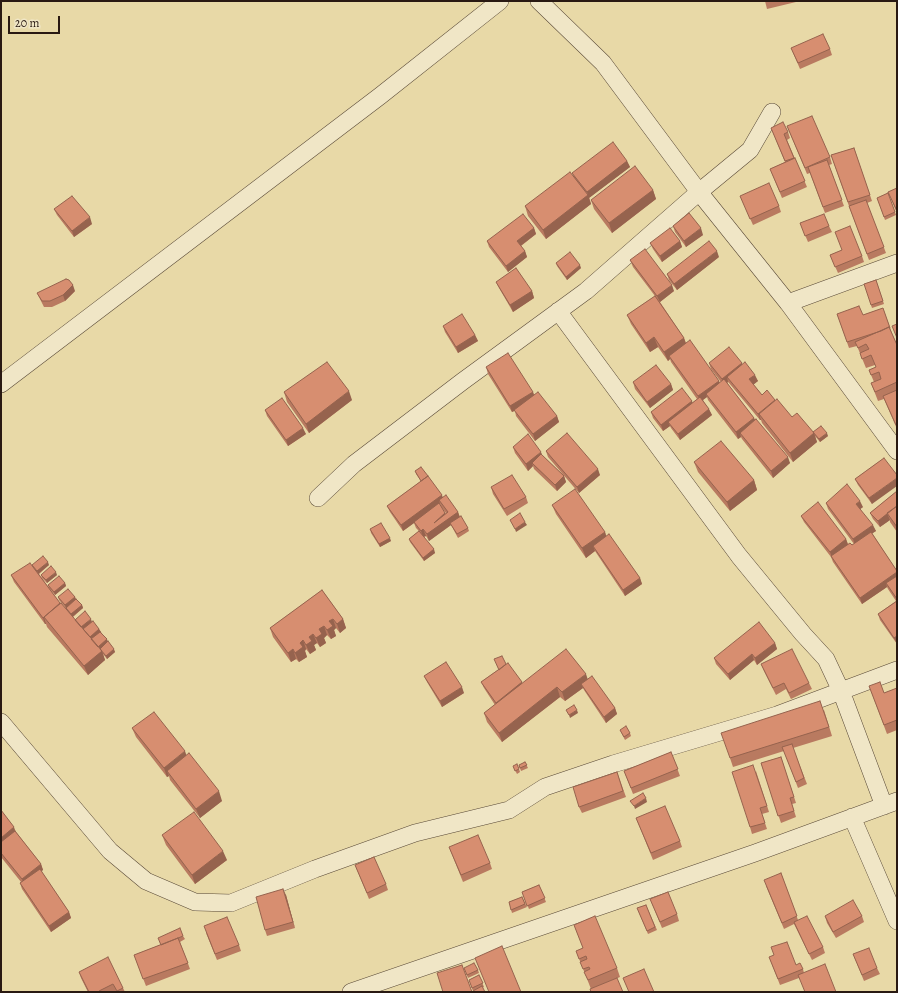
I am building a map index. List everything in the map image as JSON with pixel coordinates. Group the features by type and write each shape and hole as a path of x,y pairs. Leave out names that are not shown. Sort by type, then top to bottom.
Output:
{"street":[{"path":"1,384 380,96 500,1"},
{"path":"539,1 602,63 699,192 788,304 897,451"},
{"path":"318,498 354,464 586,291 699,192 750,150 772,112"},
{"path":"788,304 897,263"},
{"path":"351,992 755,853 890,803 826,659 803,634 738,556 558,311"},
{"path":"1,722 110,851 146,881 195,902 231,903 314,869 415,833 509,810 545,787 613,764 777,715 897,670"},
{"path":"852,817 897,921"}],"building":[{"path":"823,34 830,49 798,63 791,48"},
{"path":"812,116 830,157 805,168 787,126"},
{"path":"783,122 788,132 784,134 794,158 785,161 771,128"},
{"path":"613,142 627,161 587,192 572,173"},
{"path":"854,148 870,195 848,202 831,155"},
{"path":"795,158 805,181 780,192 770,169"},
{"path":"827,160 842,200 823,207 808,167"},
{"path":"635,166 653,190 609,223 591,200"},
{"path":"570,172 588,195 543,230 525,206"},
{"path":"769,183 779,206 750,219 740,196"},
{"path":"897,188 897,211 888,192"},
{"path":"888,193 895,212 884,217 877,198"},
{"path":"72,196 90,217 72,231 54,209"},
{"path":"866,200 884,247 867,254 849,206"},
{"path":"689,213 701,228 684,241 673,226"},
{"path":"523,214 534,228 517,241 525,251 506,266 487,241"},
{"path":"824,214 829,226 805,236 800,223"},
{"path":"850,226 862,256 835,267 830,255 842,250 835,232"},
{"path":"670,228 680,241 660,256 650,243"},
{"path":"709,241 717,251 674,284 667,274"},
{"path":"645,249 672,285 657,296 630,260"},
{"path":"570,252 580,265 566,277 556,263"},
{"path":"516,268 532,291 510,305 496,282"},
{"path":"66,279 73,285 63,295 50,301 42,301 37,293"},
{"path":"876,280 883,301 871,305 864,284"},
{"path":"655,296 684,338 664,352 654,337 646,343 627,315"},
{"path":"859,306 863,315 883,308 890,328 889,327 847,342 837,314"},
{"path":"462,314 475,335 456,347 443,326"},
{"path":"897,324 897,338 892,326"},
{"path":"889,327 897,345 897,382 875,392 871,383 881,379 879,372 871,375 869,370 876,367 871,355 862,359 860,353 869,349 866,344 858,348 855,342"},
{"path":"690,340 719,381 698,396 669,356"},
{"path":"729,347 742,363 722,379 709,363"},
{"path":"508,353 533,392 510,406 486,367"},
{"path":"327,362 349,391 306,424 284,392"},
{"path":"745,362 755,375 749,379 762,395 767,390 775,400 758,414 727,377"},
{"path":"656,365 671,384 647,402 633,382"},
{"path":"724,379 754,418 736,432 706,394"},
{"path":"682,388 692,401 661,425 651,412"},
{"path":"897,390 897,424 896,425 883,396"},
{"path":"538,392 557,416 533,434 514,410"},
{"path":"700,397 709,409 678,434 668,422"},
{"path":"282,398 303,428 286,440 265,410"},
{"path":"777,399 792,417 797,413 814,433 790,453 759,414"},
{"path":"756,419 788,457 771,471 740,433"},
{"path":"821,426 827,433 819,439 813,432"},
{"path":"567,433 598,469 577,487 546,451"},
{"path":"528,434 541,452 526,464 513,447"},
{"path":"721,441 754,480 727,502 694,462"},
{"path":"541,454 564,476 555,485 532,463"},
{"path":"884,458 897,475 897,478 869,498 855,479"},
{"path":"421,467 428,476 421,481 415,471"},
{"path":"512,475 526,497 504,509 491,487"},
{"path":"428,476 442,495 401,525 387,506"},
{"path":"847,484 860,501 856,504 873,525 853,539 826,503"},
{"path":"575,489 605,532 582,548 552,505"},
{"path":"897,491 897,506 878,521 870,513"},
{"path":"446,495 458,512 427,534 423,529 421,531 414,522 439,503 445,513 434,523 448,512 439,500"},
{"path":"818,502 846,539 830,552 801,516"},
{"path":"897,506 897,527 887,513"},
{"path":"520,513 525,522 515,529 510,520"},
{"path":"461,516 468,528 457,534 450,523"},
{"path":"381,523 390,538 379,544 370,529"},
{"path":"419,531 434,549 423,558 409,539"},
{"path":"871,532 897,572 860,598 831,556 850,543 852,545"},
{"path":"609,534 640,578 623,590 593,546"},
{"path":"43,556 48,562 37,571 32,565"},
{"path":"30,563 60,603 43,618 11,575"},
{"path":"51,566 56,572 46,580 41,575"},
{"path":"59,576 65,583 54,592 48,585"},
{"path":"897,576 897,599 886,583"},
{"path":"68,589 75,597 65,605 58,597"},
{"path":"322,590 343,619 337,624 333,619 329,621 333,626 327,630 324,626 319,629 322,634 316,638 313,634 309,637 312,641 306,645 303,640 300,643 303,647 295,653 293,649 288,653 270,628"},
{"path":"76,599 82,605 71,614 66,608"},
{"path":"897,601 897,636 894,638 878,614"},
{"path":"61,603 102,651 84,666 44,617"},
{"path":"85,611 91,619 81,627 75,620"},
{"path":"93,621 99,629 90,637 83,629"},
{"path":"759,622 775,643 755,658 752,654 728,674 714,658"},
{"path":"100,632 107,639 98,647 91,639"},
{"path":"108,641 114,649 106,656 100,649"},
{"path":"566,649 586,674 562,692 557,687 499,733 484,713"},
{"path":"792,649 809,683 789,693 784,683 773,688 761,664"},
{"path":"502,656 506,664 499,670 494,659"},
{"path":"446,662 462,687 440,701 424,676"},
{"path":"508,663 522,682 496,703 481,682"},
{"path":"592,676 615,708 604,717 581,684"},
{"path":"880,682 884,693 897,688 897,720 884,725 869,686"},
{"path":"820,701 829,727 730,758 721,733"},
{"path":"574,705 577,710 569,715 566,710"},
{"path":"154,712 185,751 164,768 132,728"},
{"path":"626,726 630,733 624,737 620,730"},
{"path":"792,744 804,778 796,782 782,747"},
{"path":"671,752 678,769 631,788 624,771"},
{"path":"189,753 219,791 196,809 167,771"},
{"path":"781,757 794,797 790,798 794,811 778,816 761,763"},
{"path":"525,762 527,765 520,768 519,765"},
{"path":"517,764 519,769 515,771 513,766"},
{"path":"753,765 767,806 760,808 765,823 750,827 732,772"},
{"path":"617,772 623,791 579,807 573,787"},
{"path":"643,793 646,798 634,806 630,801"},
{"path":"665,806 680,841 651,853 636,818"},
{"path":"1,810 14,827 1,838"},
{"path":"194,812 223,851 192,875 162,835"},
{"path":"15,831 41,864 22,879 1,853 1,842"},
{"path":"478,835 490,863 461,875 449,847"},
{"path":"374,857 386,884 367,893 355,865"},
{"path":"40,869 69,912 49,926 20,883"},
{"path":"781,873 797,916 782,923 764,880"},
{"path":"539,885 545,898 527,906 522,892"},
{"path":"283,889 293,922 265,930 256,897"},
{"path":"668,892 677,914 660,922 650,899"},
{"path":"522,897 525,904 511,910 509,902"},
{"path":"853,900 862,916 833,932 825,916"},
{"path":"646,905 655,927 647,931 637,908"},
{"path":"595,916 617,968 588,980 584,972 590,969 589,967 583,969 580,962 587,959 586,956 579,959 576,951 583,948 574,925"},
{"path":"807,916 823,947 809,954 794,922"},
{"path":"227,917 239,945 215,954 204,926"},
{"path":"180,928 183,936 161,945 158,938"},
{"path":"178,938 188,963 143,979 134,955"},
{"path":"787,942 796,965 800,963 803,969 778,979 769,957 774,955 771,947"},
{"path":"502,946 521,992 489,992 475,958"},
{"path":"869,948 877,968 862,975 853,954"},
{"path":"108,957 123,988 117,991 113,984 99,991 100,992 89,992 79,972"},
{"path":"474,963 478,970 467,975 464,968"},
{"path":"825,964 836,992 805,992 798,975"},
{"path":"462,965 472,992 443,992 437,973"},
{"path":"644,969 654,992 629,992 623,978"},
{"path":"479,975 483,983 472,988 469,980"},
{"path":"617,978 623,992 591,992 590,989"},
{"path":"482,986 485,992 473,991"}]}
